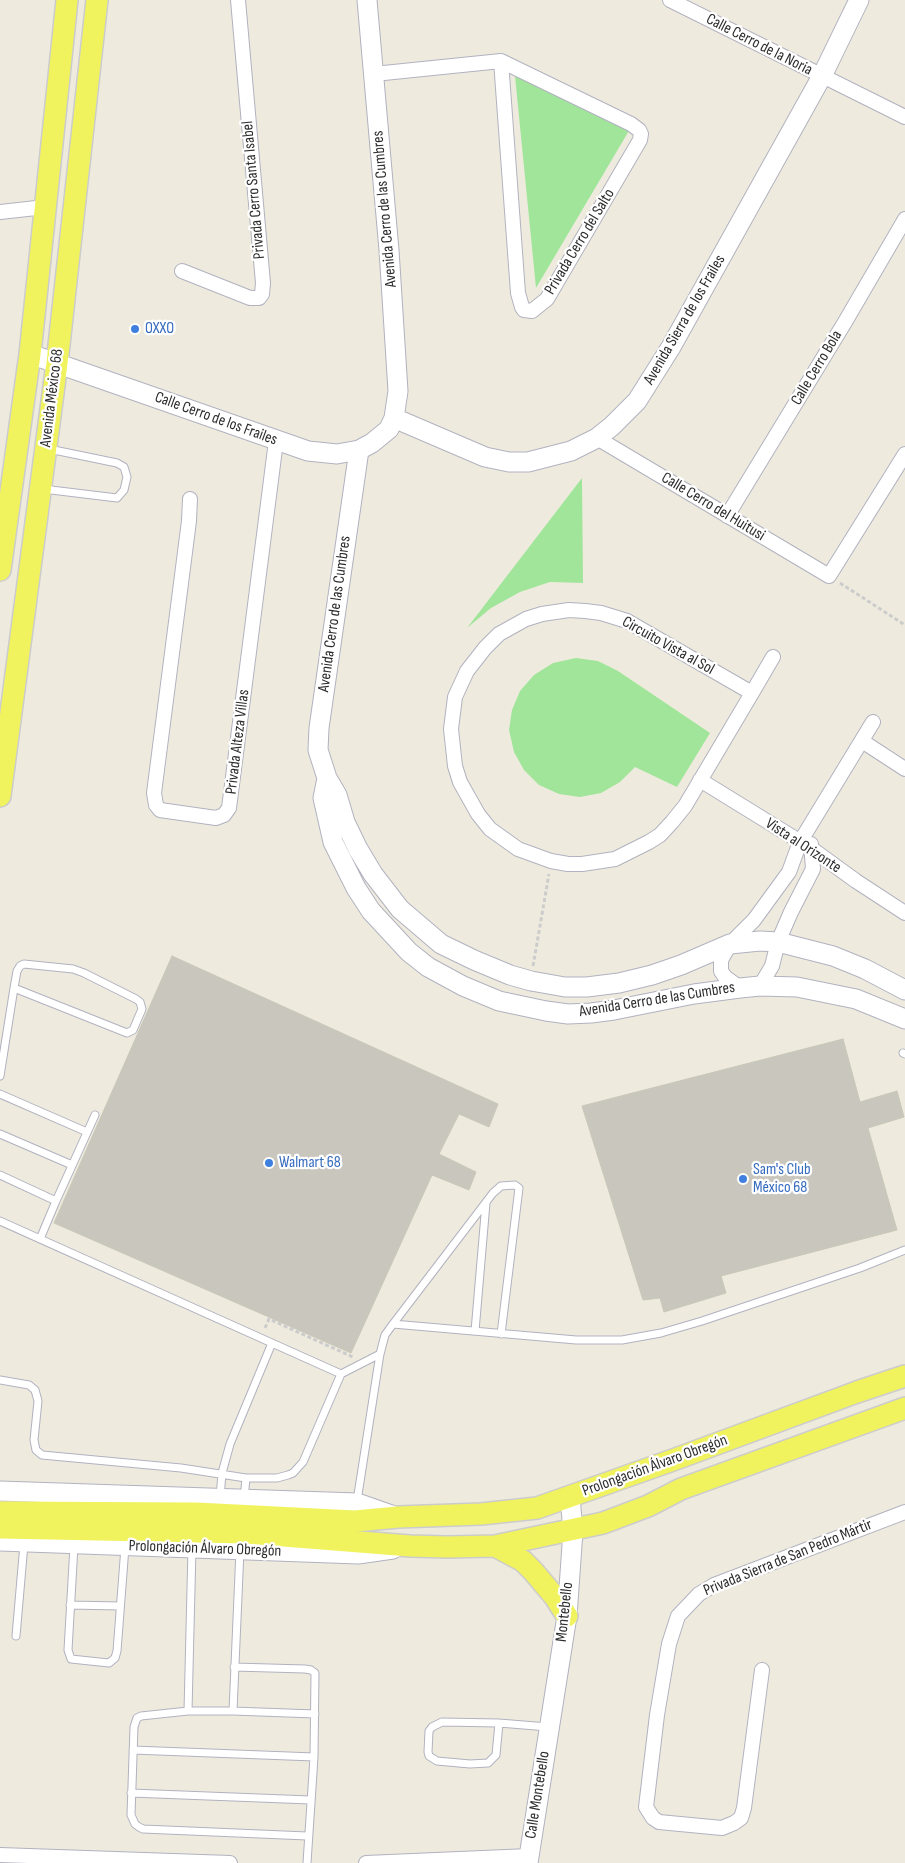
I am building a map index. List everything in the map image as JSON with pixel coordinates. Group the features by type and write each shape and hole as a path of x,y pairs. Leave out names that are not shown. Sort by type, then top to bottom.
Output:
{"main road":[{"name":"Avenida México 68","path":"0,570 5,502 30,354 66,0"},
{"name":"Avenida México 68","path":"0,796 57,363 97,0"},
{"name":"Prolongación Álvaro Obregón","path":"0,1512 195,1531 356,1512 398,1517 480,1514 537,1508 905,1376"},
{"name":"Prolongación Álvaro Obregón","path":"0,1528 195,1531 246,1533 410,1546 495,1546 573,1531 618,1518 681,1490 905,1408"},
{"path":"495,1546 528,1566 555,1597 567,1616"}],"street":[{"name":"Privada Cerro Santa Isabel","path":"182,271 250,298 259,298 262,294 262,274 238,0"},
{"name":"Avenida Cerro de las Cumbres","path":"367,0 398,391 394,418"},
{"name":"Calle Cerro de la Noria","path":"670,0 905,117"},
{"name":"Avenida Sierra de los Frailes","path":"394,418 486,457 509,462 528,462 571,451 597,438 612,426 637,401 667,354 822,76 859,0"},
{"path":"374,74 501,61"},
{"name":"Privada Cerro del Salto","path":"501,61 632,124 641,134 640,140 548,299 532,312 524,310 518,293 501,61"},
{"path":"2,208 45,207"},
{"name":"Calle Cerro Bola","path":"727,516 905,219"},
{"name":"Calle Cerro de los Frailes","path":"30,354 308,452 337,454 359,450 372,443 388,429 394,418"},
{"name":"Calle Cerro del Huitusi","path":"597,438 829,576"},
{"name":"Privada Alteza Villas","path":"190,499 189,520 154,793 156,805 160,810 216,818 224,815 229,808 276,440"},
{"name":"Avenida Cerro de las Cumbres","path":"359,450 319,728 318,750 326,778 337,795 345,822 363,857 373,874 400,909 441,944 474,960 531,981 565,987 587,987 619,983 652,975 730,944 778,942 833,956 865,969 905,990"},
{"path":"829,576 905,454"},
{"name":"Circuito Vista al Sol","path":"568,610 601,613 627,622 752,693 685,806 660,834 633,852 615,859 582,864 551,861 518,849 490,829 469,800 455,766 451,729 456,698 459,686 475,660 499,634 526,619 554,611 568,610"},
{"path":"752,693 773,657"},
{"path":"740,988 725,977 721,971 720,960 730,944 754,920 806,846 810,825 873,722"},
{"path":"862,740 905,769"},
{"name":"Avenida Cerro de las Cumbres","path":"326,778 323,798 333,842 356,888 371,911 409,952 428,967 463,986 499,1001 532,1009 568,1014 614,1010 694,994 740,988 760,986 797,987 856,998 905,1019"},
{"name":"Vista al Orizonte","path":"700,780 806,846 905,913"},
{"path":"760,986 772,966 778,942 813,870 806,846"},
{"name":"Prolongación Álvaro Obregón","path":"0,1491 244,1499 356,1512"},
{"name":"Montebello","path":"549,1727 567,1616 573,1531 570,1497"},
{"name":"Privada Sierra de San Pedro Mártir","path":"762,1670 744,1808 741,1818 722,1828 659,1822 653,1818 646,1807 667,1653 672,1630 678,1616 698,1594 714,1585 905,1512"},
{"name":"Prolongación Álvaro Obregón","path":"0,1541 125,1545 195,1531 240,1550 358,1554 410,1546"},
{"name":"Calle Montebello","path":"529,1859 549,1727"},
{"path":"0,1855 68,1860 230,1863"},
{"path":"366,1863 529,1859"}],"lane":[{"path":"40,489 117,498 124,490 127,477 124,468 117,463 46,448"},
{"path":"0,1076 14,988 17,971 24,964 72,969 136,999 140,1002 142,1009 133,1030 127,1033 14,988"},
{"path":"0,1094 87,1132"},
{"path":"40,1239 95,1115"},
{"path":"0,1134 72,1165"},
{"path":"0,1176 56,1201"},
{"path":"356,1512 380,1354 385,1335 486,1202 501,1186 515,1185 519,1188 501,1334"},
{"path":"475,1331 486,1202"},
{"path":"0,1221 341,1374"},
{"path":"393,1324 501,1334 622,1340 661,1333 710,1319 905,1250"},
{"path":"220,1498 222,1473 230,1444 272,1343"},
{"path":"0,1380 29,1385 35,1390 38,1401 34,1440 36,1450 42,1455 181,1468 246,1478 277,1478 293,1473 299,1468 308,1452 341,1374 380,1354"},
{"path":"244,1499 246,1478"},
{"path":"188,1711 195,1531"},
{"path":"16,1636 24,1541"},
{"path":"74,1543 68,1650 71,1659 109,1663 115,1658 117,1651 125,1545"},
{"path":"233,1711 240,1550"},
{"path":"70,1605 120,1606"},
{"path":"234,1667 311,1670 316,1673 314,1757 307,1836 307,1863"},
{"path":"307,1836 143,1829 135,1824 131,1793 134,1727 137,1718 146,1715 188,1711 314,1714"},
{"path":"499,1723 498,1749 492,1760 488,1763 470,1764 437,1761 429,1756 430,1731 436,1724 453,1722 499,1723 549,1727"},
{"path":"133,1750 314,1757"},
{"path":"131,1793 310,1800"}],"path":[{"path":"829,576 905,625"},
{"path":"531,981 551,861"},
{"path":"262,1338 269,1319 364,1362"}],"green space":[{"path":"515,76 630,129 536,288"},
{"path":"582,478 583,583 550,582 520,592 491,608 467,628"},
{"path":"576,658 598,661 618,671 710,733 677,787 635,767 620,782 601,793 580,797 559,794 539,785 524,770 514,752 509,730 512,710 520,691 534,675 553,663"}],"building":[{"name":"Walmart 68","path":"172,956 498,1104 489,1127 459,1114 439,1154 476,1172 469,1190 432,1175 351,1353 54,1223"},
{"name":"Sam's Club México 68","path":"843,1039 860,1102 897,1091 904,1117 868,1128 897,1230 721,1276 726,1293 664,1312 660,1298 643,1300 582,1106"}],"place":[{"name":"OXXO","path":"135,329"},
{"name":"Walmart 68","path":"269,1163"},
{"name":"Sam's Club México 68","path":"743,1179"}]}
